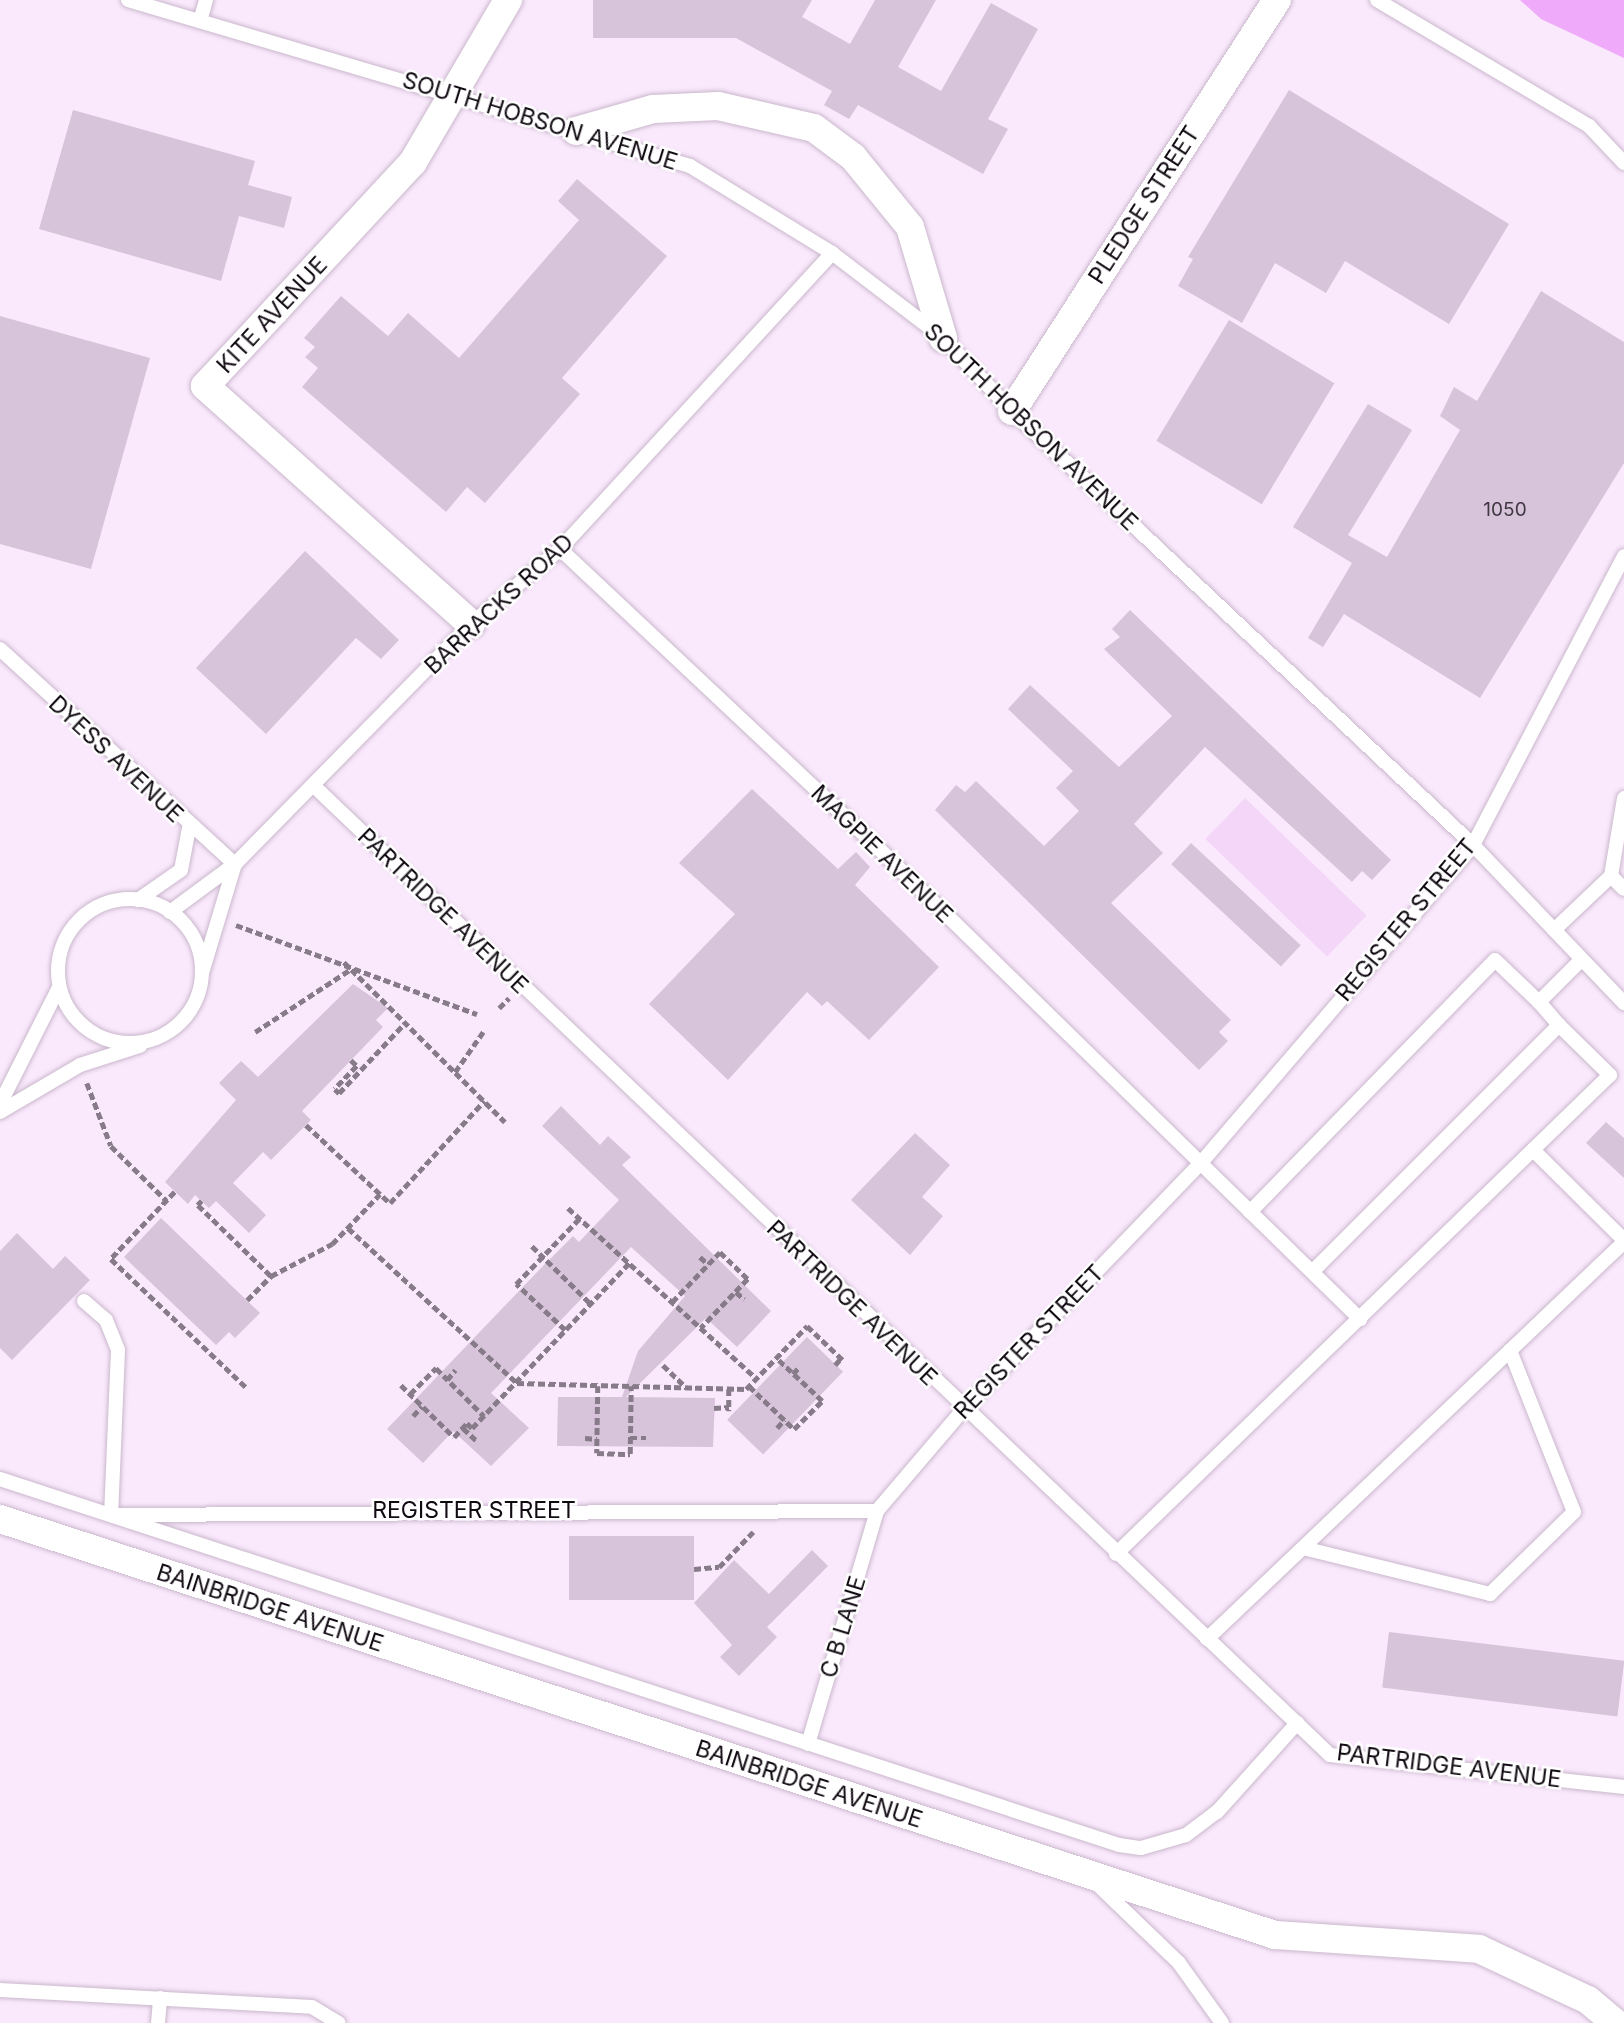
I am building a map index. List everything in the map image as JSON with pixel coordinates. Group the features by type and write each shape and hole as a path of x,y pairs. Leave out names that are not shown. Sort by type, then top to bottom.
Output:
{"street":[{"path":"455,94 508,0"},
{"name":"PLEDGE STREET","path":"1012,411 1277,0"},
{"name":"KITE AVENUE","path":"455,94 414,162 205,386 471,624"},
{"path":"576,131 653,109 718,106 814,128 853,157 910,227 943,338"},
{"name":"BAINBRIDGE AVENUE","path":"0,1519 1275,1935 1479,1949 1588,2000 1615,2023"}],"lane":[{"name":"SOUTH HOBSON AVENUE","path":"128,0 455,94 690,166 832,253 943,338 1012,411 1472,845 1624,1003"},
{"path":"200,21 206,0"},
{"path":"1377,0 1589,126 1624,163"},
{"name":"BARRACKS ROAD","path":"202,973 235,864 316,788 471,624 560,549 832,253"},
{"name":"MAGPIE AVENUE","path":"560,549 1360,1319"},
{"name":"REGISTER STREET","path":"111,1516 877,1511 963,1410 1200,1164 1472,845 1624,556"},
{"name":"DYESS AVENUE","path":"0,649 189,828 235,864"},
{"name":"PARTRIDGE AVENUE","path":"316,788 963,1410 1330,1755 1624,1787"},
{"path":"1553,930 1611,876 1624,798"},
{"path":"138,900 181,870 189,828"},
{"path":"170,912 235,864"},
{"path":"1611,876 1624,889"},
{"path":"0,1104 59,987 64,942 76,923 104,904 138,900 170,912 195,938 202,973 192,1010 153,1040 80,1065 0,1112"},
{"path":"1116,1554 1610,1075 1495,960 1250,1212"},
{"path":"1539,1002 1581,960"},
{"path":"59,987 82,1026 104,1039 153,1040"},
{"path":"1312,1271 1559,1025"},
{"path":"1207,1639 1624,1241 1533,1150"},
{"path":"84,1301 106,1320 118,1350 111,1516"},
{"path":"1303,1548 1490,1594 1574,1512 1510,1350"},
{"path":"0,1479 808,1744 1142,1848 1186,1835 1217,1812 1297,1723"},
{"name":"C B LANE","path":"808,1744 877,1511"},
{"path":"1086,1874 1179,1964 1222,2023"},
{"path":"0,1990 312,2007 339,2023"},
{"path":"158,2023 160,1998"}],"path":[{"path":"225,922 342,960 477,1014"},
{"path":"342,960 505,1122"},
{"path":"255,1032 351,969"},
{"path":"499,1008 509,998"},
{"path":"351,1060 357,1066 335,1088 339,1093 405,1023"},
{"path":"455,1072 483,1032"},
{"path":"85,1077 111,1146 167,1201"},
{"path":"306,1125 390,1203 484,1101"},
{"path":"175,1192 111,1259 246,1387"},
{"path":"247,1300 271,1276 332,1244 380,1194"},
{"path":"202,1201 198,1205 271,1276"},
{"path":"568,1208 757,1378"},
{"path":"565,1330 516,1284 580,1218"},
{"path":"348,1228 517,1383 729,1390 749,1387 807,1326 842,1359 835,1365"},
{"path":"532,1246 590,1303"},
{"path":"672,1302 720,1252 748,1279 701,1328"},
{"path":"700,1257 708,1264"},
{"path":"401,1385 454,1437 463,1428 484,1416 629,1263"},
{"path":"736,1292 744,1299"},
{"path":"749,1387 794,1429 822,1401 776,1358"},
{"path":"663,1365 687,1388"},
{"path":"410,1394 436,1368 484,1416"},
{"path":"793,1374 798,1368"},
{"path":"447,1380 455,1370"},
{"path":"598,1386 597,1453 630,1454 631,1387"},
{"path":"715,1408 729,1409 729,1390"},
{"path":"413,1416 422,1406"},
{"path":"777,1429 784,1420"},
{"path":"463,1428 477,1441"},
{"path":"585,1438 597,1439"},
{"path":"630,1438 646,1438"},
{"path":"694,1570 719,1567 773,1511"}],"shaded area":[{"path":"1520,0 1624,0 1624,58 1541,19"},
{"path":"1245,798 1367,915 1327,956 1205,839"}],"building":[{"path":"593,0 812,0 802,17 850,44 875,0 936,0 898,67 941,91 991,3 1038,29 988,119 1008,129 983,174 858,105 849,119 824,105 832,91 736,38 593,38"},
{"path":"1289,90 1509,224 1449,324 1345,261 1326,293 1275,263 1242,323 1178,286 1193,259 1188,257"},
{"path":"73,110 255,161 248,185 292,197 284,228 239,216 221,281 39,229"},
{"path":"577,179 667,256 562,378 580,394 485,503 467,487 446,512 302,387 318,368 305,357 315,347 304,338 341,296 388,336 408,313 459,358 579,220 558,201"},
{"path":"1541,291 1624,342 1624,463 1480,698 1344,614 1323,647 1308,638 1352,563 1293,527 1368,404 1412,430 1348,535 1387,557 1460,430 1440,416 1454,387 1477,401"},
{"path":"0,316 150,358 91,569 0,544"},
{"path":"1229,320 1334,383 1262,504 1156,441"},
{"path":"305,551 399,640 381,659 356,638 266,734 196,668"},
{"path":"1130,610 1391,860 1372,880 1362,871 1352,882 1205,747 1134,824 1163,853 1111,903 1231,1020 1219,1032 1228,1041 1199,1070 935,810 956,785 965,792 976,781 1044,846 1079,811 1056,788 1073,771 1008,709 1030,685 1119,767 1172,716 1104,649 1120,637 1112,629"},
{"path":"752,789 838,869 856,852 870,867 855,885 939,967 869,1040 827,1001 822,1006 807,992 728,1080 649,1004 735,914 679,863"},
{"path":"1191,843 1301,945 1281,967 1171,864"},
{"path":"353,984 388,1008 376,1020 383,1027 302,1111 311,1120 271,1160 263,1152 233,1183 266,1215 249,1233 216,1201 209,1208 195,1195 188,1204 165,1182 236,1100 219,1083 241,1061 258,1077"},
{"path":"561,1106 600,1145 608,1136 631,1157 622,1165 771,1311 737,1347 706,1318 626,1397 715,1398 713,1447 557,1446 558,1397 622,1397 638,1351 685,1296 631,1247 491,1393 529,1428 491,1466 453,1431 423,1463 387,1429 573,1236 579,1242 619,1200 542,1126"},
{"path":"1606,1122 1624,1138 1624,1178 1586,1143"},
{"path":"915,1133 950,1165 922,1197 943,1216 910,1255 851,1200"},
{"path":"161,1218 260,1313 235,1338 229,1332 216,1345 124,1257"},
{"path":"17,1233 53,1269 65,1256 90,1280 12,1360 0,1348 0,1251"},
{"path":"807,1337 843,1372 763,1454 727,1420"},
{"path":"569,1536 694,1536 694,1600 569,1600"},
{"path":"812,1550 828,1566 767,1627 777,1637 739,1676 720,1657 732,1645 694,1603 734,1560 769,1594"},
{"path":"1389,1632 1624,1661 1617,1716 1382,1688"}]}
